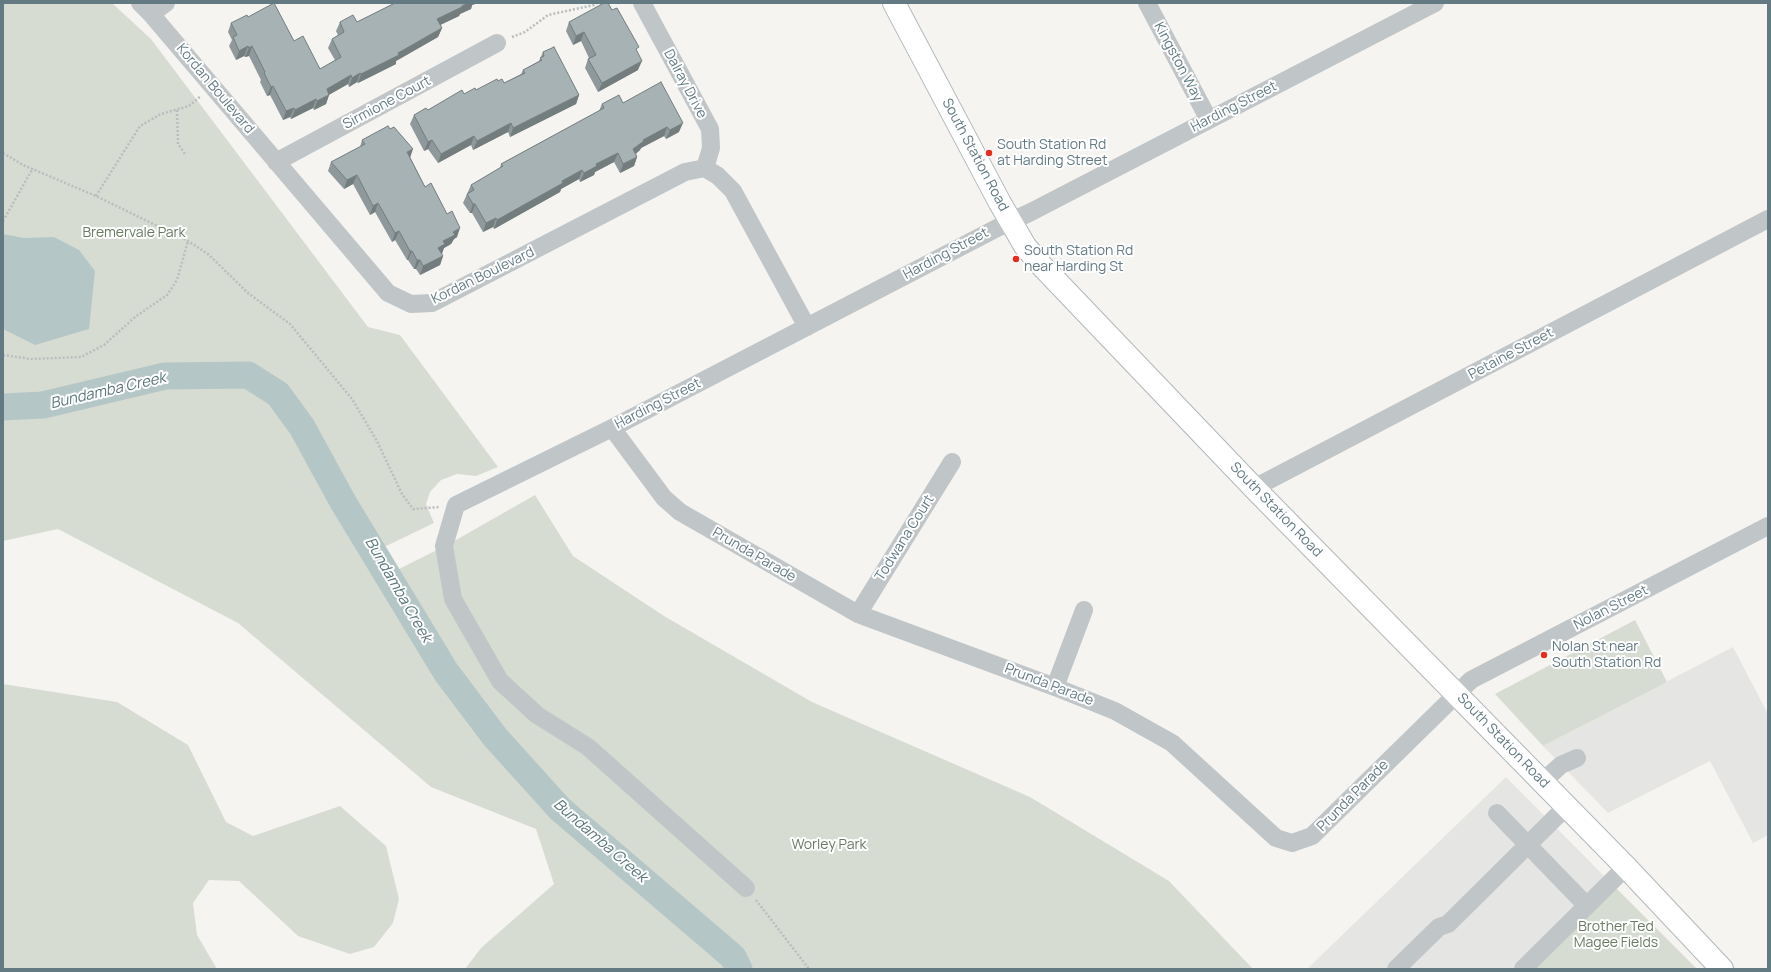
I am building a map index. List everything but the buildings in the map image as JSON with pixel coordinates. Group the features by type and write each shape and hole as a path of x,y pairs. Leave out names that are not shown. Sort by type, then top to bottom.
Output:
{"main road":[{"name":"South Station Road","path":"894,3 1011,222 1026,246 1054,280 1254,488 1626,867 1722,969"}],"street":[{"path":"146,8 166,3"},
{"name":"Dalray Drive","path":"642,3 710,128 711,148 705,168"},
{"name":"Kingston Way","path":"1148,3 1209,120"},
{"name":"Harding Street","path":"456,505 612,428 1435,3"},
{"name":"Kordan Boulevard","path":"146,8 388,293 411,304 432,303 685,172 705,168"},
{"name":"Sirmione Court","path":"276,162 498,44"},
{"path":"705,168 718,176 733,191 807,327"},
{"name":"Petaine Street","path":"1254,488 1768,219"},
{"name":"Prunda Parade","path":"612,428 664,498 680,512 858,614 1055,687 1115,711 1172,743 1276,838 1292,843 1312,836 1456,694"},
{"name":"Todwana Court","path":"858,614 952,462"},
{"path":"456,505 444,546 453,599 500,681 537,715 588,747 746,888"},
{"name":"Nolan Street","path":"1456,694 1471,680 1768,526"},
{"path":"1055,687 1084,610"},
{"path":"1542,782 1561,765 1577,758"},
{"path":"1396,969 1438,927 1448,924 1566,806"},
{"path":"1497,813 1587,906"},
{"path":"1523,969 1626,867"}],"path":[{"path":"498,44 525,32 548,15 594,5 597,3"},
{"path":"96,196 140,126 161,114 189,106 213,86"},
{"path":"177,110 178,144 185,154"},
{"path":"3,153 188,241 208,254 248,293 290,324 352,399 377,441 402,494 413,510 456,505"},
{"path":"3,221 33,168"},
{"path":"3,355 31,359 81,357 104,345 135,317 167,295 177,280 188,241"},
{"path":"746,888 810,969"}],"shaded area":[{"path":"3,234 24,238 54,237 79,250 95,271 89,329 35,345 3,329"},
{"path":"1733,647 1768,714 1768,835 1753,843 1710,761 1608,813 1543,746"},
{"path":"1506,777 1616,888 1533,969 1307,969"}],"green space":[{"path":"3,3 112,3 151,39 368,327 400,335 498,467 476,476 457,474 441,480 430,492 426,504 434,523 380,549 397,570 449,544 535,495 573,556 664,616 812,702 1030,797 1169,881 1253,969 465,969 481,948 554,884 536,829 431,787 238,623 58,529 3,541"},
{"path":"1635,620 1667,682 1543,746 1495,694"},
{"path":"3,684 117,702 188,745 226,822 253,836 340,806 386,846 399,899 393,923 374,947 350,954 298,936 239,881 209,880 193,903 197,935 217,969 3,969"},
{"name":"Brother Ted Magee Fields","path":"1616,888 1697,969 1533,969"}],"waterway":[{"name":"Bundamba Creek","path":"3,407 43,405 165,376 248,375 278,394 302,427 343,502 446,672 495,737 560,809 733,957 739,969"}],"place":[{"name":"South Station Rd at Harding Street","path":"989,153"},
{"name":"South Station Rd near Harding St","path":"1016,259"},
{"name":"Nolan St near South Station Rd","path":"1544,655"}],"park label":[{"name":"Bremervale Park","path":"134,233"},
{"name":"Worley Park","path":"829,845"}]}
